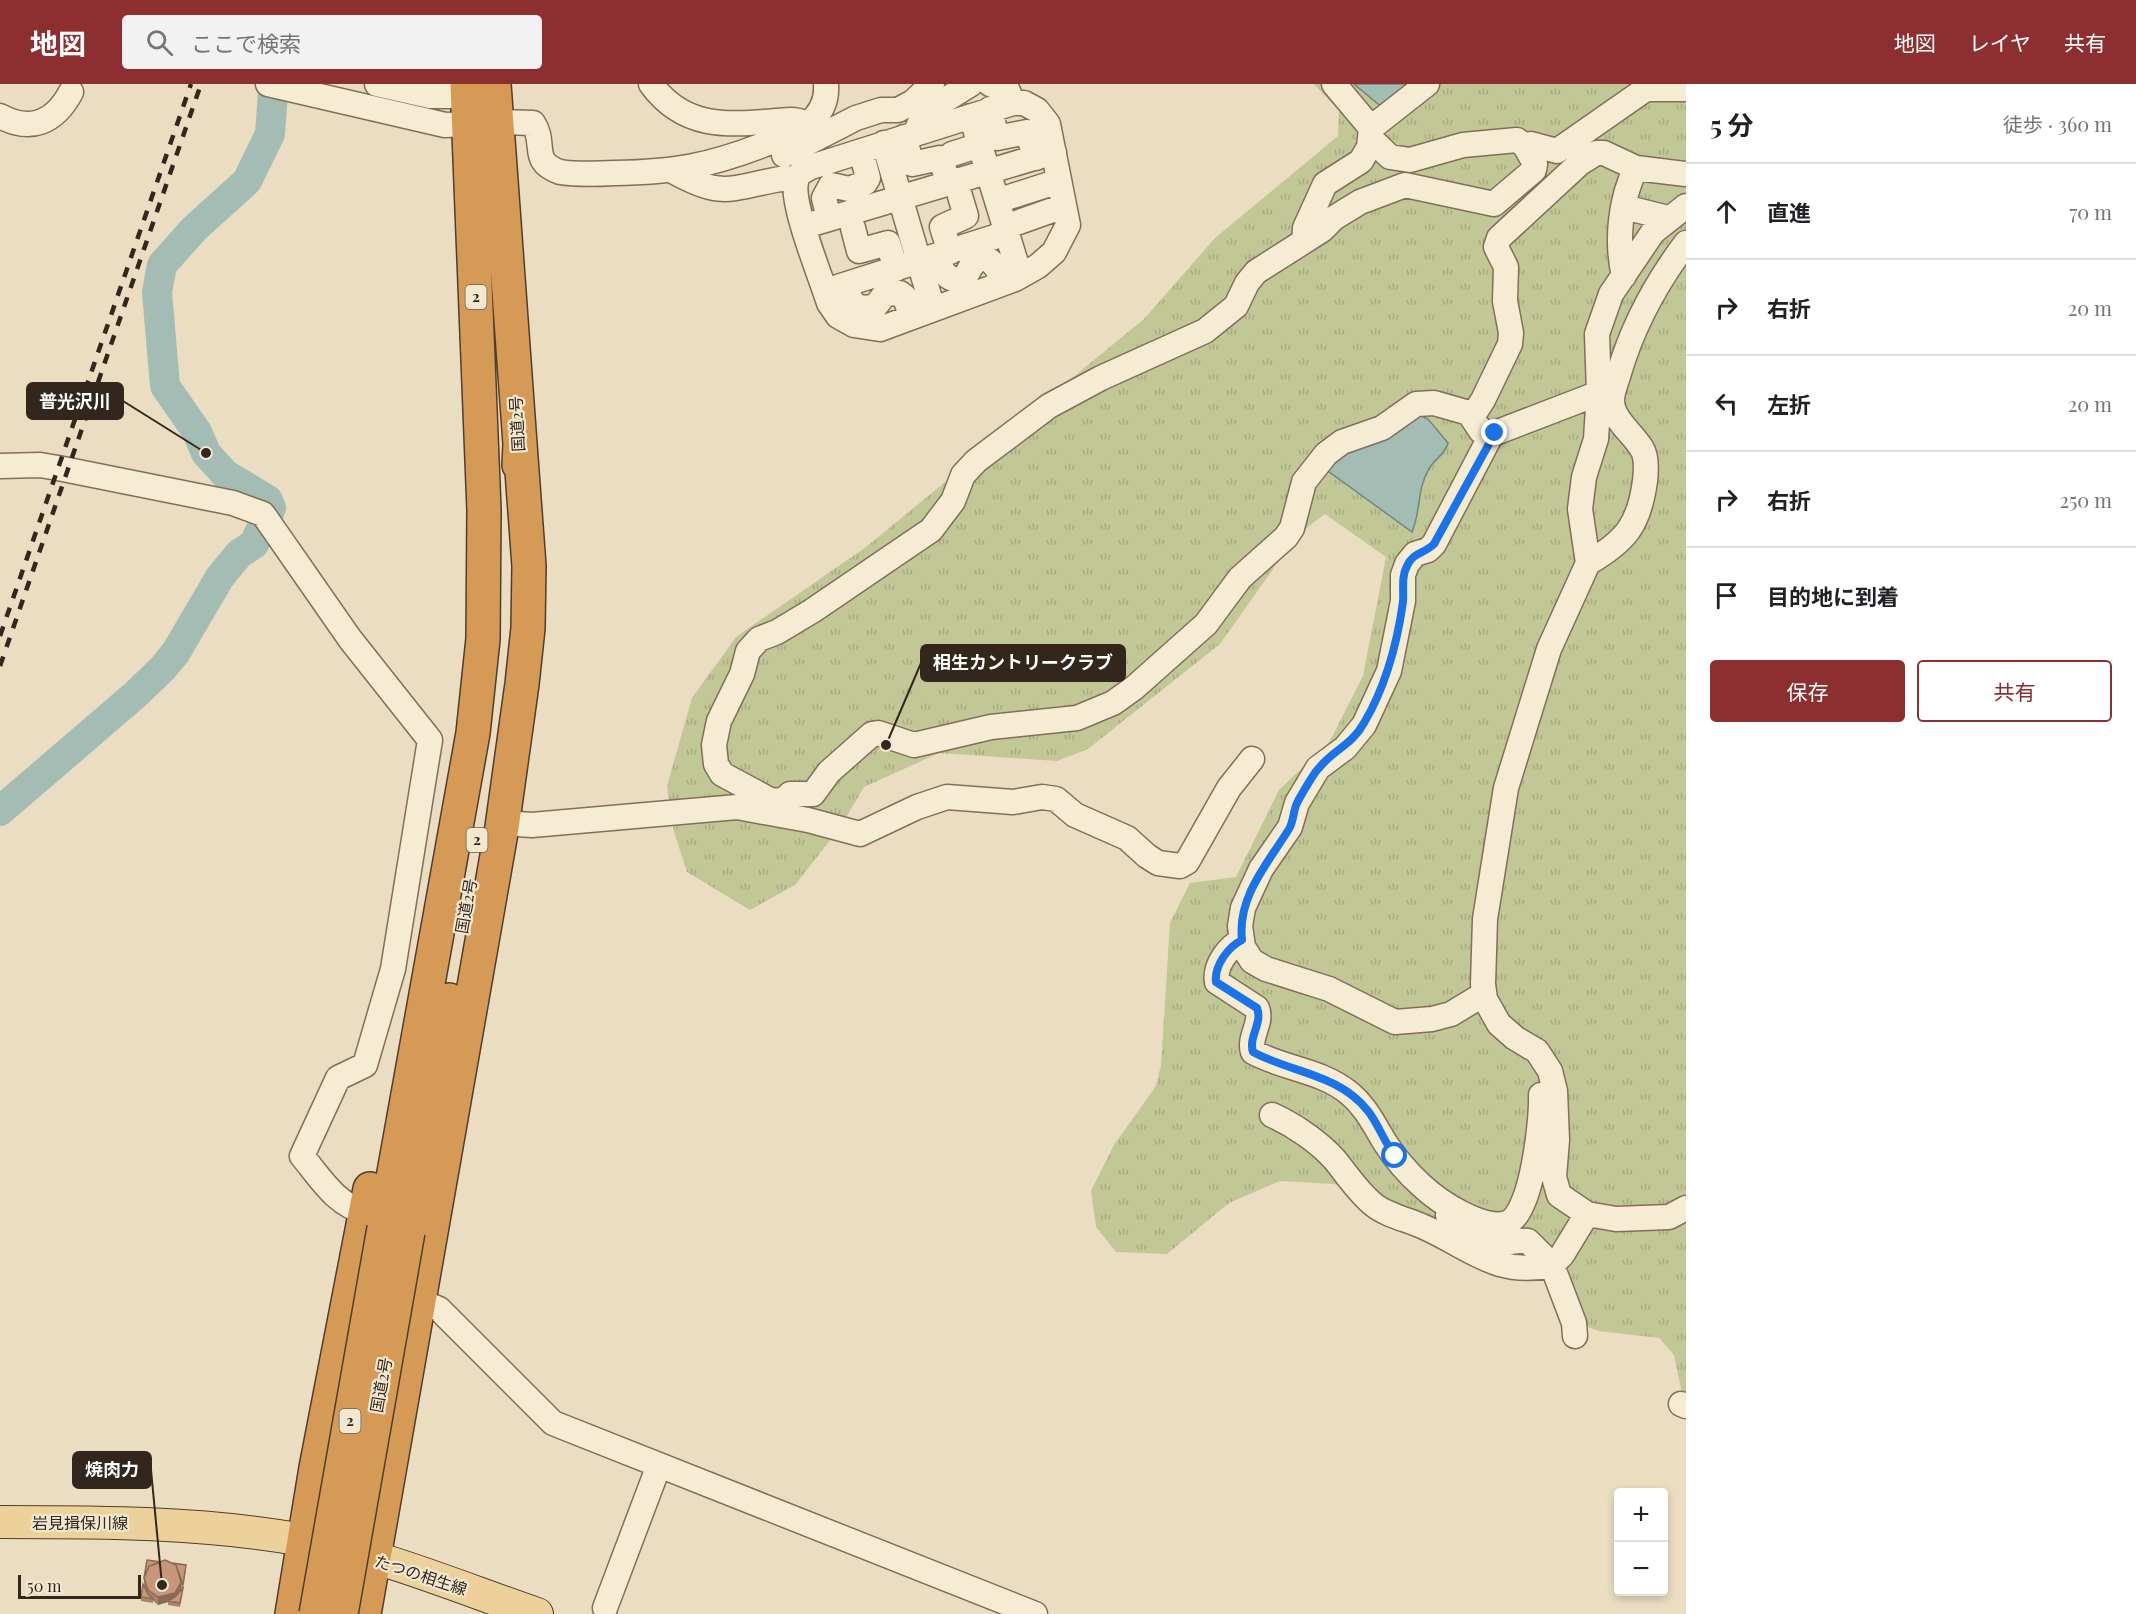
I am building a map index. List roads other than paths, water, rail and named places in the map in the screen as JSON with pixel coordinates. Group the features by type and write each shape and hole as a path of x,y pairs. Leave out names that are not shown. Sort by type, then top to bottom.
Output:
{"highway":[{"name":"国道2号","path":"341,1614 386,1224 500,709 512,624 520,444 481,101"},
{"name":"国道2号","path":"316,1614 473,733 483,639 481,101"},
{"path":"364,1614 502,823 528,628 529,566 520,444"},
{"path":"292,1614 304,1540 386,1224 412,904 443,800 484,510"}],"main road":[{"name":"岩見揖保川線","path":"0,1522 120,1522 193,1527 304,1540"},
{"name":"たつの相生線","path":"304,1540 374,1559 537,1614"}],"street":[{"path":"268,84 437,123 481,101"},
{"path":"377,84 430,96 481,101 533,123 537,130 540,157 544,164 560,172 673,171 716,162 795,133 807,125 822,111 827,96 826,84"},
{"path":"651,84 663,100 676,110 703,121 730,125 794,120 807,125"},
{"path":"716,162 725,170 741,171 796,150 855,118 881,110 898,110 913,102 932,84"},
{"path":"971,84 924,113 901,138 903,205 935,256 942,273 956,281 962,281 980,259 990,260 1012,280"},
{"path":"990,84 1008,91 992,109 980,145 1007,233 1012,280"},
{"path":"1334,84 1390,157 1410,160 1463,145 1517,140 1525,146 1535,164 1534,170 1494,204 1405,185 1360,202 1256,272 1247,283 1236,306 1205,331 1117,370 1048,406 976,461 963,475 953,501 931,530 812,611 777,632 759,639 748,651 742,674 719,721 714,746 716,764 722,774 770,800 783,801 790,794 813,794 829,772 872,734 878,733 914,745 991,727 1077,718 1113,703 1134,688 1206,624 1240,578 1286,537 1292,528 1304,482 1326,454 1348,439 1382,428 1416,404 1425,401 1463,410 1490,437"},
{"path":"1304,241 1305,228 1325,184 1361,161 1371,133 1427,84"},
{"path":"1525,146 1531,144 1557,151 1640,92 1656,88 1686,89"},
{"path":"836,288 807,234 795,193 799,174 811,167 992,109 1024,103 1043,117 1048,124 1051,164 1065,213 1068,225 1054,252 1038,266 1012,280 880,329 854,325 838,316 829,303 836,288 1065,213"},
{"path":"0,116 19,124 34,125 48,120 69,106"},
{"path":"992,109 997,138 1028,132 1051,164"},
{"path":"943,125 952,154 956,186"},
{"path":"901,138 912,164 940,158 956,186 966,216 942,227 922,313"},
{"path":"952,154 980,145"},
{"path":"830,219 824,198 831,185 849,189 865,183 868,178 861,151"},
{"path":"1472,417 1484,400 1510,344 1511,333 1504,301 1506,267 1496,247 1499,238 1580,163 1596,153 1604,153 1636,168 1686,174"},
{"path":"807,234 853,228 903,205 956,186 993,186 1051,164"},
{"path":"993,186 1051,164"},
{"path":"1624,276 1619,240 1629,181 1636,168"},
{"path":"673,171 717,191 730,191 787,178 796,180"},
{"path":"807,234 830,219 903,205"},
{"path":"1624,207 1677,212"},
{"path":"1677,212 1653,232 1624,276 1607,304 1597,334 1599,393 1596,439 1584,477 1580,509 1588,563 1549,649 1506,788 1485,919 1484,994 1499,1024 1515,1038 1537,1051 1551,1071 1555,1090 1557,1140 1554,1177 1559,1195 1587,1214 1616,1219 1669,1217 1686,1208"},
{"path":"853,228 859,251 888,243 896,269"},
{"path":"1588,563 1614,548 1621,540 1634,525 1642,501 1646,474 1644,451 1613,411 1612,398 1628,342 1641,313 1686,243"},
{"path":"1484,994 1450,1014 1432,1020 1395,1022 1329,989 1266,969 1252,961 1243,947 1243,908 1261,869 1290,827 1297,803 1318,768 1345,748 1364,725 1389,671 1403,601 1403,575 1407,564 1415,554 1428,550 1434,544 1490,437 1495,433 1599,393"},
{"path":"0,466 40,465 58,468 234,503 266,517 350,639 430,740 412,904 365,1065 338,1078 302,1156 342,1203 386,1224"},
{"path":"502,823 532,825 737,807 808,820 860,834 916,807 947,797 1013,802 1042,797 1056,799 1075,815 1127,837 1158,863 1180,866 1186,862 1229,788 1252,759"},
{"path":"1242,940 1233,944 1218,968 1216,982 1257,1008 1259,1019 1251,1046 1253,1052 1266,1059 1311,1072 1348,1092 1368,1110 1395,1156 1421,1185 1443,1203 1472,1218 1506,1223 1517,1215 1527,1191 1541,1120 1537,1051"},
{"path":"1272,1116 1287,1122 1333,1158 1358,1190 1376,1207 1437,1233 1471,1254 1500,1265 1531,1269 1552,1265 1562,1255 1587,1214"},
{"path":"1443,1203 1447,1214 1481,1241 1498,1243 1528,1241 1552,1265 1574,1323 1575,1336"},
{"path":"420,1301 439,1309 553,1423 1035,1614"},
{"path":"605,1608 659,1465"}],"water":[{"path":"1354,84 1413,84 1384,109"},
{"path":"1419,415 1428,419 1448,443 1425,476 1412,532 1328,471 1343,452 1371,445"}],"waterway":[{"path":"0,811 163,668 176,652 220,577 239,554 254,544 271,508 268,500 225,474 206,453 197,432 165,386 157,292 162,265 194,229 247,181 270,134 273,92"}],"railway":[{"path":"0,636 191,84"},
{"path":"0,666 201,84"}],"place":[{"name":"普光沢川","path":"206,453"},
{"name":"相生カントリークラブ","path":"886,745"},
{"name":"焼肉力","path":"162,1585"}]}
